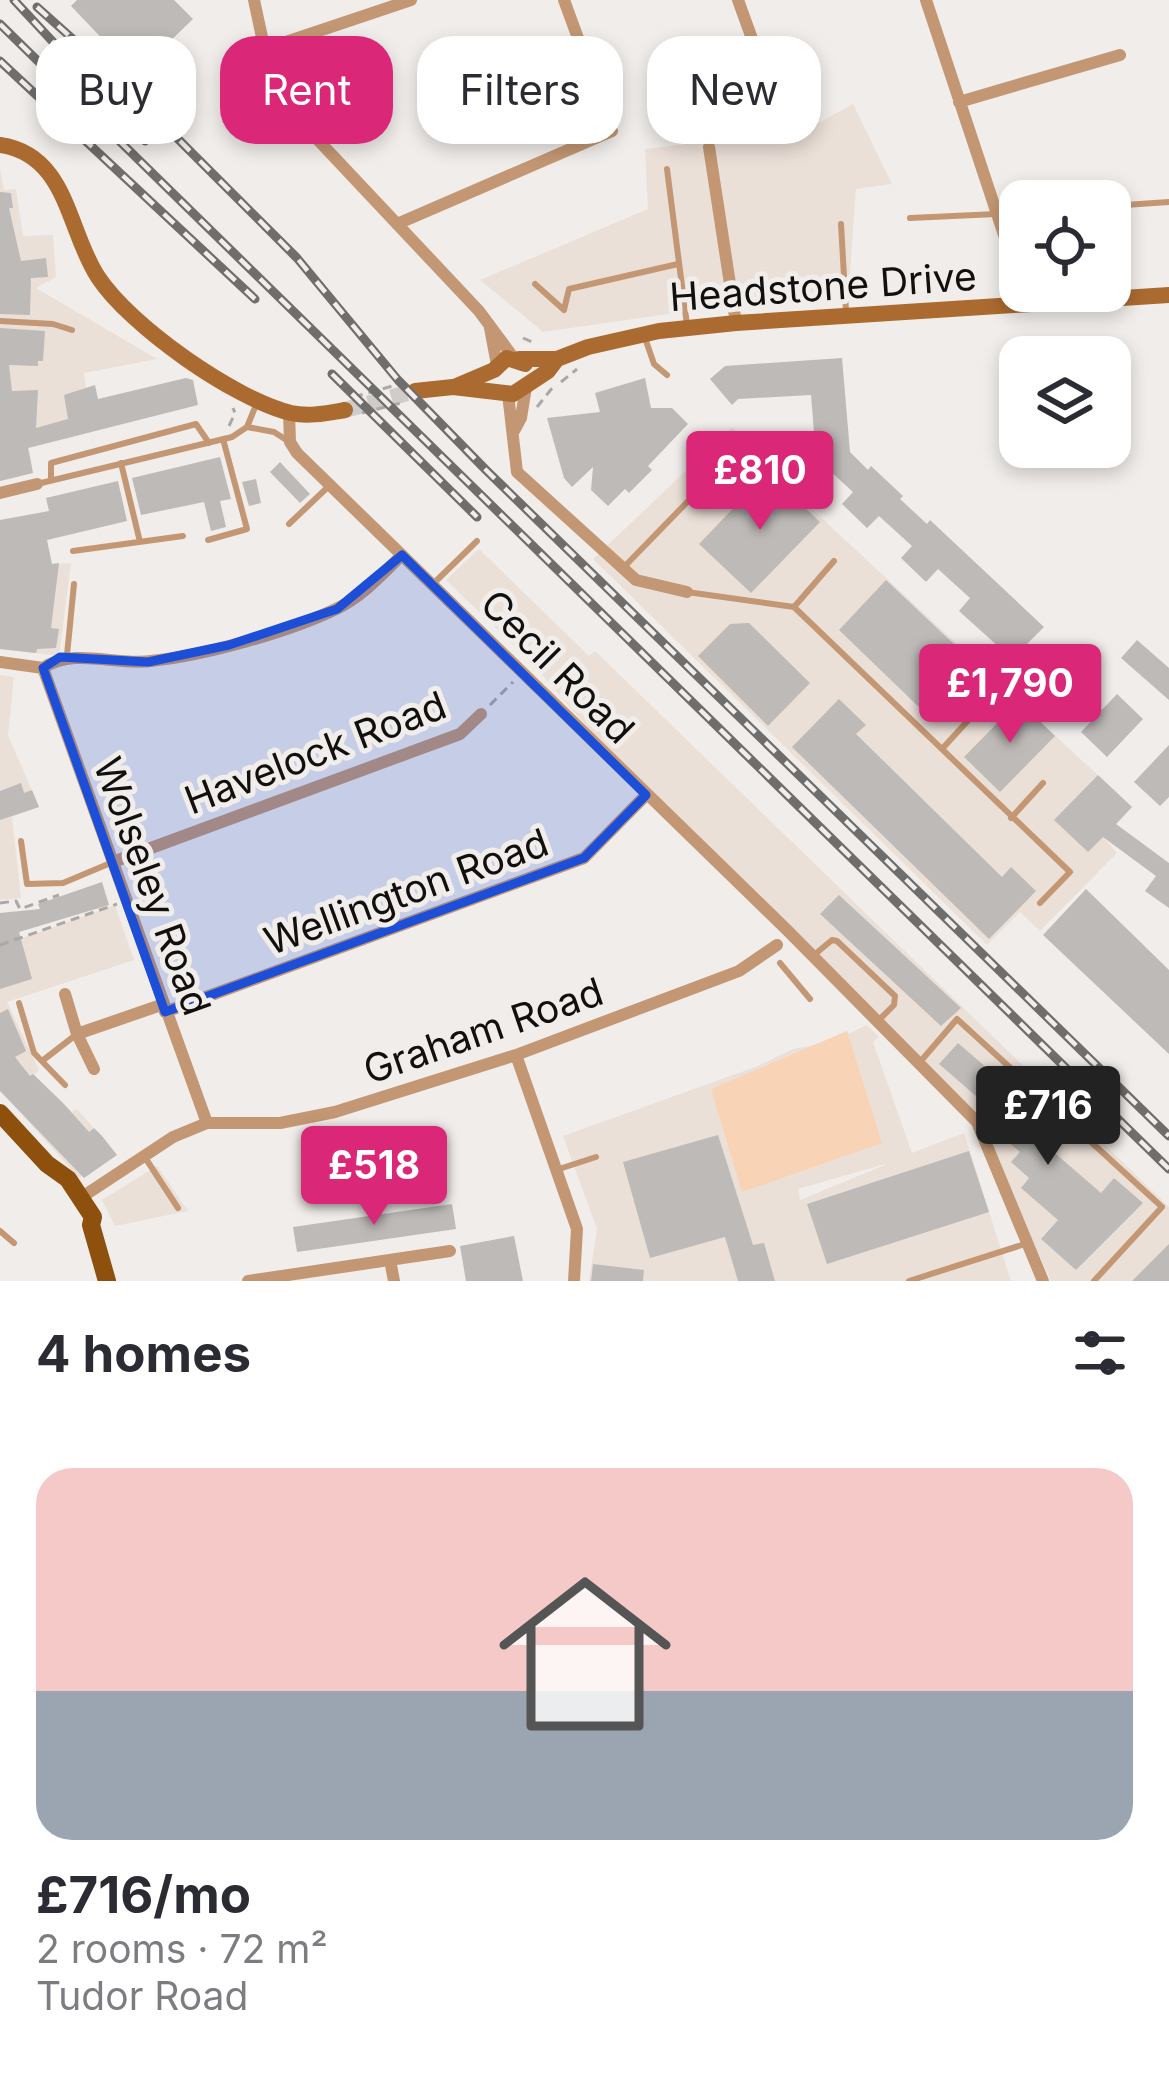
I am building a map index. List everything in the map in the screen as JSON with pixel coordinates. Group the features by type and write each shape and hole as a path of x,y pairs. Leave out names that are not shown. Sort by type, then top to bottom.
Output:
{"main road":[{"path":"0,1113 60,1176 68,1178 94,1216 91,1225 105,1280"},
{"path":"60,1176 60,1185 91,1225"}],"street":[{"path":"254,0 262,36"},
{"path":"304,36 411,0"},
{"path":"397,224 612,131 564,0"},
{"path":"738,0 751,36"},
{"path":"926,0 999,226"},
{"path":"959,102 1120,55"},
{"path":"322,144 490,327 506,363 529,370 521,418 514,431"},
{"path":"0,145 25,151 54,180 90,264 123,308 164,344 258,400 289,412 348,412"},
{"path":"709,147 736,323"},
{"name":"Headstone Drive","path":"1131,294 1169,295"},
{"name":"Headstone Drive","path":"410,397 453,387 506,363 557,359 644,334 847,316 999,296"},
{"name":"Headstone Drive","path":"453,387 507,393 548,371 557,359"},
{"path":"506,363 494,381 507,393 518,472 636,580 687,592"},
{"path":"289,412 290,442"},
{"name":"Cecil Road","path":"290,442 977,1122 1042,1281"},
{"path":"0,493 44,482"},
{"path":"0,662 43,668 60,658 148,662 230,646 337,609 361,595 402,555"},
{"name":"Wolseley Road","path":"43,668 207,1124"},
{"name":"Havelock Road","path":"112,862 460,734 481,714"},
{"name":"Wellington Road","path":"76,1034 218,991 584,858 646,795"},
{"name":"Graham Road","path":"82,1197 172,1137 207,1124 303,1120 516,1055 776,954"},
{"path":"65,994 76,1034 94,1069"},
{"path":"516,1055 577,1229 574,1281"},
{"path":"248,1281 450,1251"},
{"path":"390,1260 394,1281"}],"lane":[{"path":"667,169 687,328"},
{"path":"1131,205 1169,202"},
{"path":"910,218 999,215"},
{"path":"842,224 847,316"},
{"path":"535,284 564,310 568,290 678,264"},
{"path":"0,321 72,330"},
{"path":"644,334 654,364 667,375"},
{"path":"44,482 223,440 247,427 258,400"},
{"path":"44,482 51,463 196,424 209,443"},
{"name":"Cecil Road","path":"247,427 274,432 290,442"},
{"path":"208,540 247,529 223,440"},
{"path":"623,568 729,459"},
{"path":"121,464 140,542"},
{"path":"289,524 330,485"},
{"path":"73,551 183,536"},
{"path":"433,585 477,542"},
{"path":"794,608 834,561"},
{"path":"60,658 67,655 74,584"},
{"path":"687,592 794,608 1070,872 1040,904"},
{"path":"942,749 984,703"},
{"path":"1011,818 1043,783"},
{"path":"21,841 28,884 63,883 112,862"},
{"path":"811,957 837,941 895,996 894,1005 877,1022"},
{"path":"776,954 810,1000"},
{"path":"19,1003 34,1053 65,1085"},
{"path":"919,1064 957,1019 1162,1208 1094,1281"},
{"path":"42,1061 76,1034"},
{"path":"144,1156 178,1208"},
{"path":"556,1170 596,1157"},
{"path":"0,1231 14,1243"},
{"path":"908,1281 1026,1244"}],"path":[{"path":"523,338 542,347"},
{"path":"534,415 544,394 581,365"},
{"path":"348,412 410,397"},
{"path":"223,440 220,430 229,427 235,413 229,399"},
{"name":"Havelock Road","path":"481,714 523,672"},
{"path":"0,944 126,900"}],"highlighted area":[{"path":"402,555 646,795 584,858 165,1012 43,668 60,657 148,662 229,645 337,609"}],"shaded area":[{"path":"853,104 892,184 856,189 849,288 543,332 480,280 648,209 645,149 687,144 821,144 821,122"},
{"path":"0,169 4,190 16,189 23,236 53,235 56,277 36,288 157,359 84,373 91,432 29,448 33,473 0,481"},
{"path":"732,427 798,496 1132,807 1104,838 1117,853 1040,931 1020,912 987,945 593,559"},
{"path":"479,549 589,656 595,651 1169,1207 1169,1281 1051,1281 977,1122 646,795 530,661 446,580"},
{"path":"71,563 59,656 0,649 0,568"},
{"path":"1039,646 1049,656 1019,691 989,663 1003,648"},
{"path":"0,675 14,677 8,735 39,807 12,817 21,898 0,900"},
{"path":"115,905 134,960 7,1002 39,1070 34,1075 72,1112 77,1109 117,1155 79,1178 0,1090 0,946"},
{"path":"867,1025 879,1037 873,1042 912,1153 964,1133 1011,1281 589,1281 597,1229 563,1136 793,1049 831,1042","holes":["885,1165 800,1200 798,1189"]},
{"path":"847,1031 882,1143 742,1192 711,1089"},
{"path":"157,1166 188,1211 115,1226 102,1200"}],"building":[{"path":"77,0 174,0 193,19 175,36 100,36 71,6"},
{"path":"0,192 11,193 13,208 9,208 21,261 46,258 48,277 31,278 30,315 0,314"},
{"path":"0,328 45,331 43,361 38,366 9,365 12,391 38,390 36,428 68,419 64,395 95,385 98,399 186,378 193,380 198,405 28,448 33,473 0,481"},
{"path":"842,358 850,452 868,470 871,466 903,496 900,499 927,524 930,520 1044,627 1026,645 1000,648 959,611 970,598 938,569 926,582 901,558 912,546 879,516 867,528 842,504 853,492 816,458 811,395 738,399 732,405 710,379 725,366"},
{"path":"645,378 651,408 672,408 688,424 648,466 652,470 608,506 591,490 593,467 572,487 564,478 547,418 600,412 595,393"},
{"path":"220,457 231,499 220,501 226,527 211,531 204,502 141,515 132,478"},
{"path":"280,462 310,494 300,503 270,472"},
{"path":"768,472 820,522 751,593 699,544"},
{"path":"256,479 261,503 249,506 242,482"},
{"path":"118,481 127,521 47,540 52,564 59,563 51,628 59,629 56,648 37,649 36,653 0,649 0,520 49,511 46,498"},
{"path":"886,580 972,661 924,712 839,630"},
{"path":"749,623 810,683 768,726 698,656 730,624"},
{"path":"1137,640 1169,668 1169,700 1121,658"},
{"path":"1066,645 1092,669 1056,707 1030,683"},
{"path":"1117,694 1143,719 1107,757 1081,732"},
{"path":"839,699 866,725 856,734 1002,877 1011,867 1036,891 989,939 792,747"},
{"path":"1019,701 1055,736 1000,792 964,757"},
{"path":"1169,745 1169,797 1160,806 1134,782"},
{"path":"1098,775 1132,807 1116,824 1169,863 1169,908 1145,891 1156,876 1103,837 1088,852 1054,820"},
{"path":"21,783 24,793 32,790 39,807 0,820 0,791"},
{"path":"102,882 109,905 19,932 32,979 0,989 0,913 40,909 38,904"},
{"path":"1086,889 1169,970 1169,1054 1043,935"},
{"path":"839,895 961,1008 941,1026 820,914"},
{"path":"8,1009 26,1051 15,1057 117,1155 84,1178 0,1091 0,1013"},
{"path":"958,1043 1061,1132 1048,1147 1101,1193 1114,1178 1143,1203 1076,1270 1041,1239 1058,1220 1021,1188 1029,1178 1011,1162 1020,1152 1005,1139 1014,1129 939,1064"},
{"path":"718,1135 753,1245 764,1243 775,1281 738,1281 725,1237 650,1258 623,1162"},
{"path":"969,1151 989,1212 827,1264 807,1204"},
{"path":"452,1204 456,1229 297,1252 293,1227"},
{"path":"514,1236 523,1281 466,1281 460,1246"},
{"path":"1169,1244 1169,1281 1132,1281"},
{"path":"593,1264 644,1270 643,1281 591,1281"}],"tunnel":[{"path":"345,410 415,391"}],"railway":[{"path":"14,0 47,36"},
{"path":"37,7 121,82 297,258 398,380 486,470 1169,1136"},
{"path":"0,24 1169,1169"},
{"path":"0,61 255,299"},
{"path":"332,374 477,517"}]}
